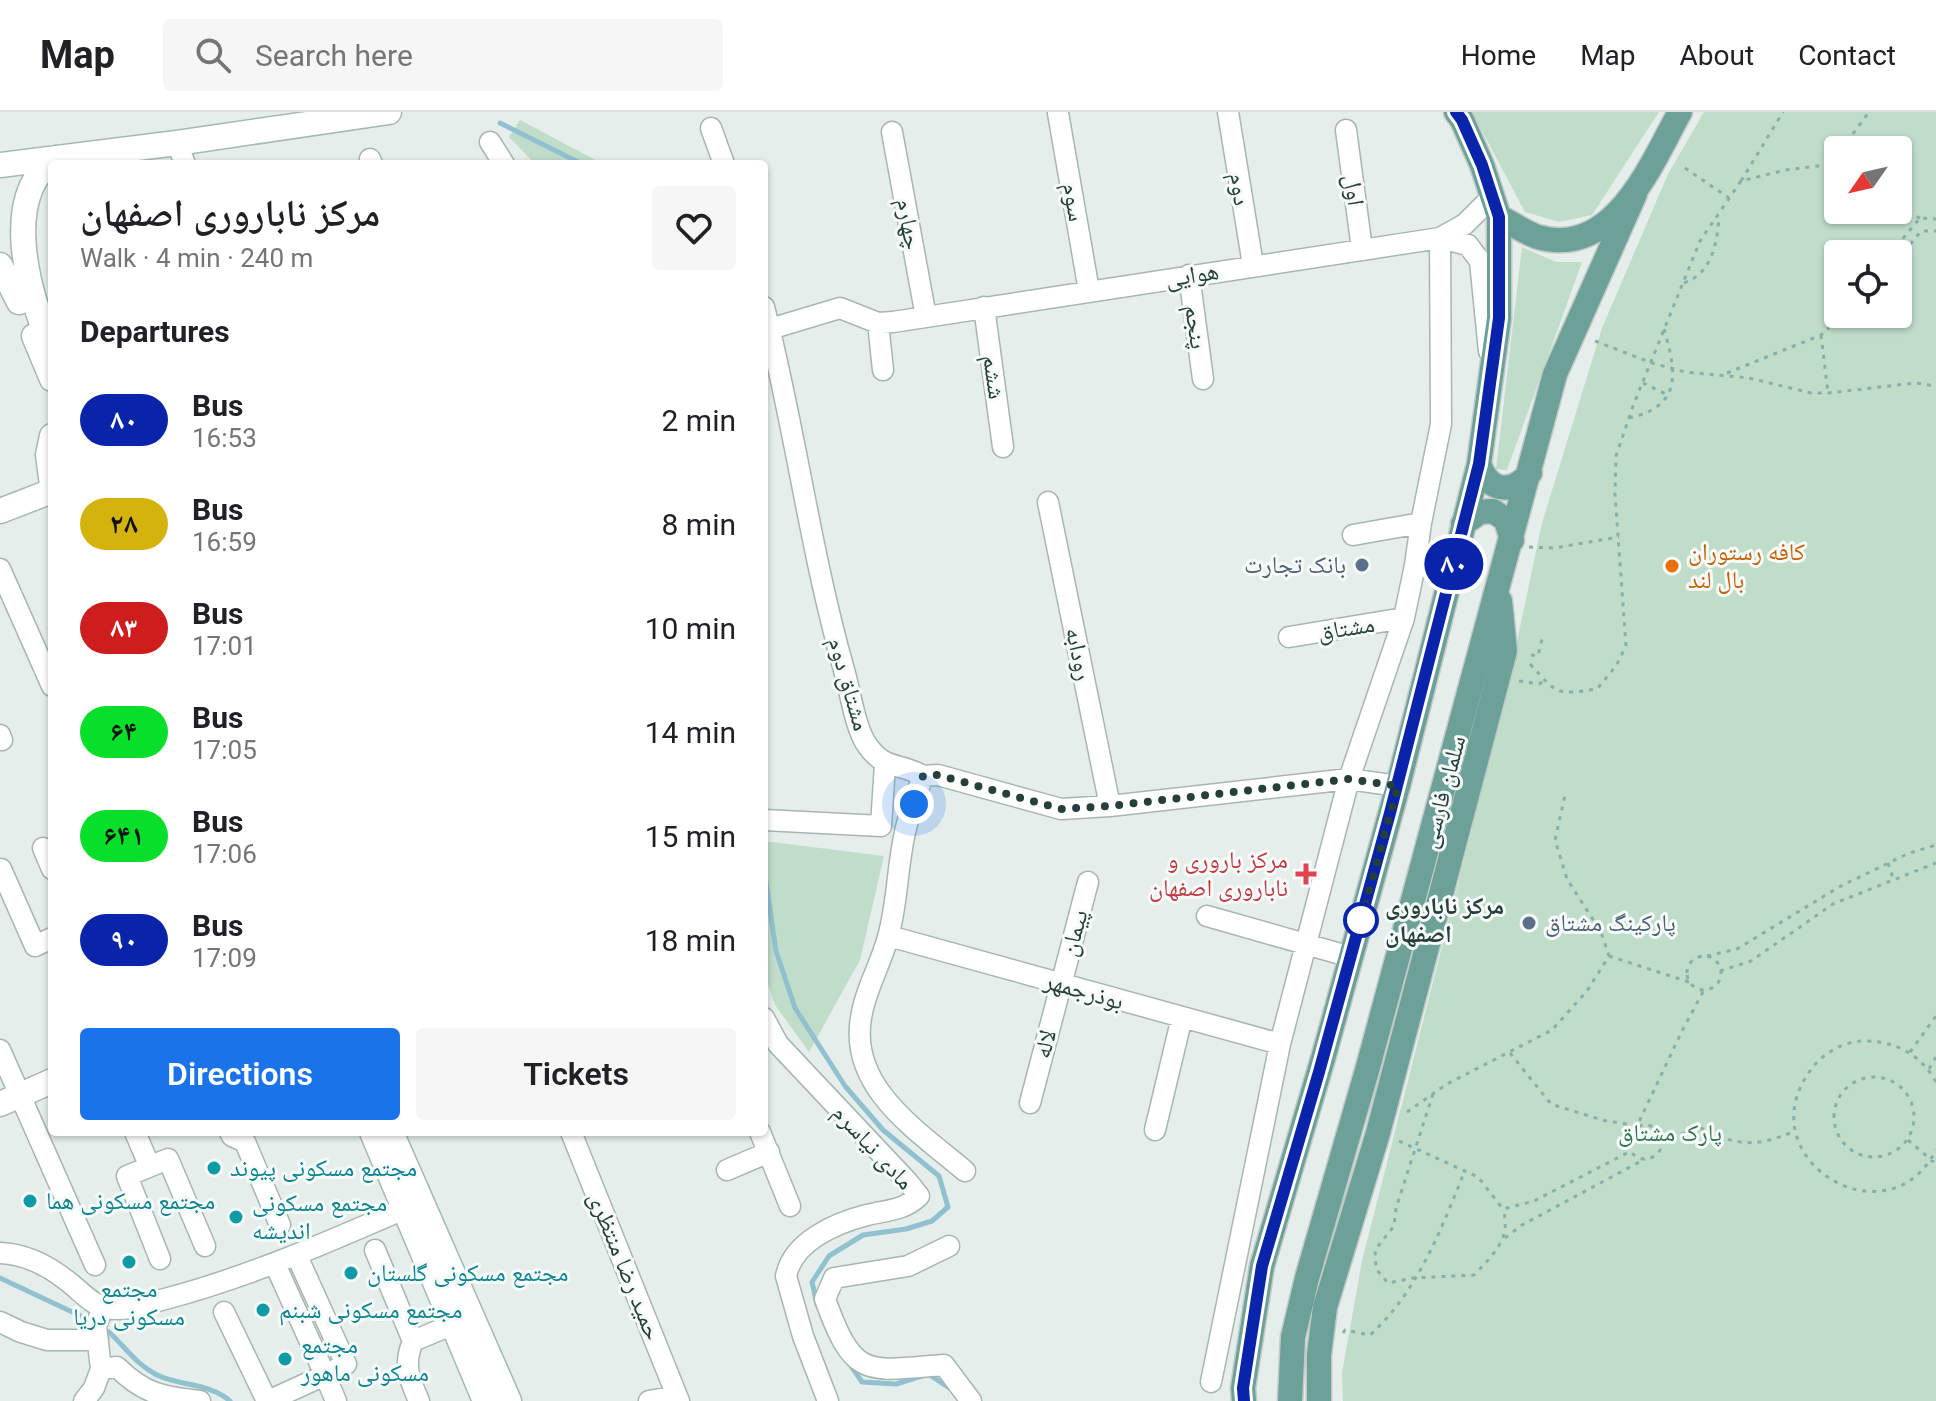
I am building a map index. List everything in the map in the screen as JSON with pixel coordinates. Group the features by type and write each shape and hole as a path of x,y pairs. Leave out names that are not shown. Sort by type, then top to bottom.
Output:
{"main road":[{"path":"0,165 57,158 181,154 389,112"},
{"path":"1456,112 1482,165 1496,207 1537,237 1567,241 1596,233 1635,194 1680,112"},
{"path":"53,160 57,158"},
{"path":"48,162 39,167 19,200 14,231 28,293 48,340"},
{"name":"سلمان فارسی","path":"1290,1401 1293,1337 1307,1278 1372,1052 1555,374 1635,194"},
{"name":"سلمان فارسی","path":"1242,1397 1262,1266 1398,786 1479,464 1499,318 1496,207"},
{"path":"0,265 48,370"},
{"path":"1479,464 1484,477 1495,485 1508,488 1521,483 1530,473"},
{"path":"0,511 48,493"},
{"path":"1463,524 1480,512 1493,511 1506,520 1511,543"},
{"path":"1319,1401 1319,1355 1325,1307 1378,1133 1505,651 1499,587"},
{"path":"10,1100 48,1083"},
{"path":"374,1136 485,1401"},
{"path":"393,1136 509,1401"}],"street":[{"name":"دوم","path":"1228,112 1253,265"},
{"name":"سوم","path":"1058,113 1089,291"},
{"path":"711,128 723,160"},
{"name":"اول","path":"1346,130 1362,249"},
{"name":"چهارم","path":"892,132 926,317"},
{"path":"490,142 501,160"},
{"name":"هوایی","path":"770,329 840,308 878,323 1440,238 1496,207"},
{"path":"1211,1382 1280,1044 1349,779 1404,618 1441,424 1440,238 1468,245 1480,261 1492,371"},
{"name":"پنجم","path":"1189,275 1203,379"},
{"name":"ششم","path":"984,307 1003,447"},
{"name":"مشتاق دوم","path":"768,322 772,371 798,469 837,646 866,744 885,764"},
{"path":"878,323 883,370"},
{"name":"رودابه","path":"1048,502 1110,806"},
{"path":"1353,535 1421,523"},
{"path":"0,569 48,677"},
{"name":"مشتاق","path":"1289,637 1404,618"},
{"path":"768,820 881,826 885,764 913,770 923,776 938,775 1061,809 1349,779 1398,786"},
{"path":"923,776 906,828 889,936 861,1015 858,1042 864,1068 879,1091 901,1116 965,1171"},
{"path":"43,848 48,860"},
{"path":"1,869 35,946 48,940"},
{"name":"پیمان","path":"1060,984 1088,882"},
{"path":"1207,916 1351,957"},
{"name":"بوذرجمهر","path":"889,936 1280,1044"},
{"name":"لاله","path":"1030,1103 1060,984"},
{"path":"1155,1130 1182,1017"},
{"name":"مادی نیاسرم","path":"771,1047 919,1196 898,1210 848,1220 812,1239 788,1266 786,1276 799,1321 828,1401"},
{"path":"0,1050 10,1100 95,1265"},
{"path":"137,1136 149,1165"},
{"path":"232,1136 245,1142 280,1225"},
{"name":"حمید رضا منتظری","path":"573,1136 678,1399"},
{"path":"762,1136 790,1206"},
{"path":"727,1170 769,1152"},
{"path":"160,1259 127,1176 168,1159 205,1246"},
{"path":"0,1253 32,1259 103,1307 117,1309 148,1303 275,1264 404,1209"},
{"path":"949,1246 908,1266 834,1278 825,1299 837,1331 853,1357 876,1371 944,1365 971,1401"},
{"path":"375,1250 413,1341 406,1371 419,1401"},
{"path":"224,1312 267,1401 346,1364 297,1256"},
{"path":"275,1264 336,1401"},
{"path":"87,1400 101,1369 96,1326 103,1307"},
{"path":"0,1322 47,1340 98,1340"},
{"path":"413,1341 454,1324"},
{"path":"101,1369 117,1367 138,1386 164,1397 200,1401"},
{"path":"649,1401 678,1399"}],"path":[{"path":"1530,664 1554,690 1564,693 1597,689 1616,666 1626,646 1615,494 1616,456 1700,241 1783,112"},
{"path":"1851,136 1869,112"},
{"path":"1741,181 1824,165"},
{"path":"1685,168 1729,198"},
{"path":"1682,284 1695,279 1711,260 1717,240 1719,214"},
{"path":"1912,215 1936,219"},
{"path":"1902,240 1920,218"},
{"path":"1912,242 1921,231 1936,231"},
{"path":"1723,374 1821,335 1828,328"},
{"path":"1629,418 1650,413 1663,404 1668,395 1672,369 1664,329"},
{"path":"1821,335 1828,393"},
{"path":"1595,341 1672,369 1723,374 1811,393 1915,383 1936,386"},
{"path":"1643,383 1668,395"},
{"path":"1511,543 1554,548 1619,537"},
{"path":"1531,655 1538,656 1542,639"},
{"path":"1524,682 1539,684 1545,680"},
{"path":"1565,795 1555,840 1567,879 1601,932 1609,956"},
{"path":"1689,982 1687,970 1692,961 1737,949 1825,894 1888,863 1936,845"},
{"path":"1888,863 1893,878"},
{"path":"1720,971 1751,961 1833,904 1936,863"},
{"path":"1609,956 1689,982 1704,990 1714,986 1720,971 1716,961 1707,956"},
{"path":"1407,1112 1447,1084 1552,1030 1587,991 1609,956"},
{"path":"1645,1159 1631,1151 1628,1139 1704,990"},
{"path":"1910,1052 1936,1016"},
{"path":"1936,1082 1929,1069 1910,1052 1887,1042 1861,1040 1837,1047 1816,1061 1801,1082 1794,1106 1795,1131 1804,1155 1821,1174 1842,1187 1866,1192 1891,1189 1913,1178 1931,1161 1936,1150"},
{"path":"1510,1053 1551,1104 1602,1120 1653,1127 1662,1140"},
{"path":"1929,1069 1936,1057"},
{"path":"1881,1078 1894,1082 1904,1090 1911,1102 1913,1128 1908,1140 1886,1156 1873,1158 1860,1155 1840,1138 1835,1126 1834,1113 1838,1100 1855,1081 1881,1078"},
{"path":"1433,1094 1396,1208 1394,1226 1375,1250 1376,1269 1388,1283 1413,1278 1474,1275 1505,1238 1522,1225 1656,1155 1662,1140"},
{"path":"1662,1140 1701,1128 1725,1140 1766,1143 1795,1131"},
{"path":"1908,1140 1936,1164"},
{"path":"1398,1141 1478,1177 1503,1209 1507,1221 1505,1238"},
{"path":"1503,1209 1534,1201 1631,1151"},
{"path":"1338,1339 1345,1330 1370,1335 1385,1321 1432,1247 1465,1170"}],"green space":[{"path":"1472,112 1659,112 1592,215 1559,222 1525,212"},
{"name":"پارک مشتاق","path":"1704,112 1936,112 1936,1401 1343,1401 1342,1373 1362,1261 1504,703 1542,523 1602,328 1668,174"},
{"path":"520,120 595,160 531,160 509,137"},
{"path":"1522,247 1556,262 1582,262 1507,470 1496,469"},
{"path":"768,842 884,856 860,960 809,1052 775,1005 768,985"}],"waterway":[{"path":"500,123 574,160"},
{"path":"768,896 776,951 795,1008 845,1086 883,1130 939,1176 948,1207 932,1221 906,1229 863,1235 829,1256 812,1282 817,1305"},
{"path":"0,1278 83,1317"},
{"path":"109,1332 137,1361 157,1375 213,1391 230,1401"},
{"path":"849,1363 862,1382 896,1384 928,1374 954,1391"}],"bus line":[{"name":"۸۰","path":"1244,1401 1243,1388 1262,1266 1390,813 1479,464 1499,318 1499,217 1482,165 1456,112"}],"place":[{"name":"بانک تجارت","path":"1362,565"},
{"name":"کافه رستوران بال لند","path":"1672,566"},
{"name":"مرکز باروری و ناباروری اصفهان","path":"1306,874"},
{"name":"مرکز ناباروری اصفهان","path":"1361,920"},
{"name":"پارکینگ مشتاق","path":"1529,923"},
{"name":"مجتمع مسکونی پیوند","path":"214,1168"},
{"name":"مجتمع مسکونی هما","path":"30,1201"},
{"name":"مجتمع مسکونی اندیشه","path":"236,1217"},
{"name":"مجتمع مسکونی دریا","path":"129,1262"},
{"name":"مجتمع مسکونی گلستان","path":"351,1273"},
{"name":"مجتمع مسکونی شبنم","path":"263,1310"},
{"name":"مجتمع مسکونی ماهور","path":"285,1359"}],"route":[{"path":"914,804 923,776 938,775 1061,809 1349,779 1398,786 1361,920"}]}
